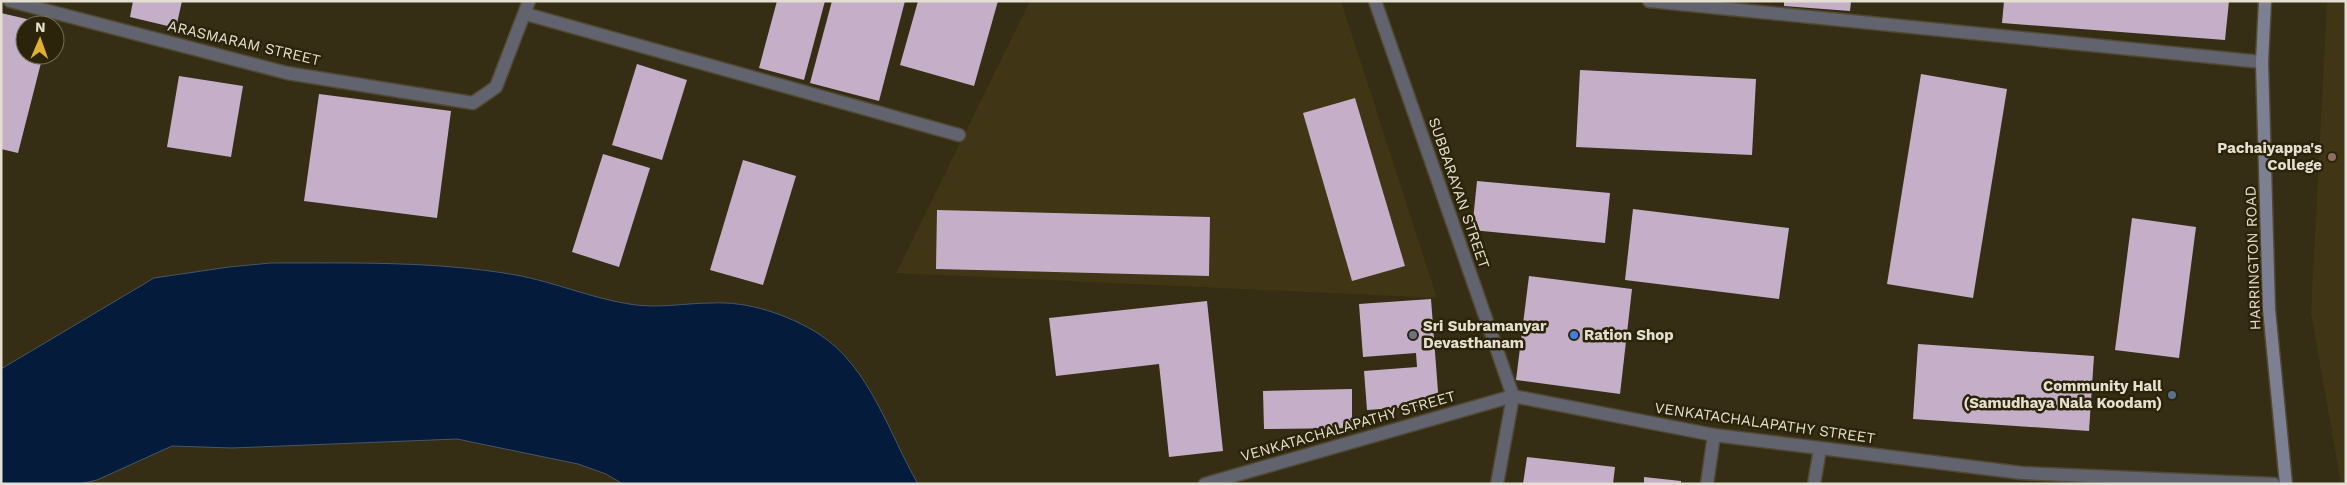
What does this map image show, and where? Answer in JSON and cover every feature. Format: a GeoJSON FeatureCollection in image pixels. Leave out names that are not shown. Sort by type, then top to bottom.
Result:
{"type":"FeatureCollection","features":[{"type":"Feature","properties":{"kind":"street","name":"ARASMARAM STREET"},"geometry":{"type":"LineString","coordinates":[[10,1],[287,73],[473,103],[496,87],[526,14]]}},
{"type":"Feature","properties":{"kind":"street"},"geometry":{"type":"LineString","coordinates":[[529,1],[526,14],[960,135]]}},
{"type":"Feature","properties":{"kind":"street","name":"SUBBARAYAN STREET"},"geometry":{"type":"LineString","coordinates":[[1374,1],[1513,396]]}},
{"type":"Feature","properties":{"kind":"street"},"geometry":{"type":"LineString","coordinates":[[1649,1],[2262,62]]}},
{"type":"Feature","properties":{"kind":"street","name":"HARRINGTON ROAD"},"geometry":{"type":"LineString","coordinates":[[2265,1],[2262,62],[2270,309],[2286,484]]}},
{"type":"Feature","properties":{"kind":"street"},"geometry":{"type":"LineString","coordinates":[[1498,484],[1513,396]]}},
{"type":"Feature","properties":{"kind":"street","name":"VENKATACHALAPATHY STREET"},"geometry":{"type":"LineString","coordinates":[[1205,484],[1513,396],[1714,435],[2022,478],[2274,484]]}},
{"type":"Feature","properties":{"kind":"street"},"geometry":{"type":"LineString","coordinates":[[1707,484],[1714,435]]}},
{"type":"Feature","properties":{"kind":"street"},"geometry":{"type":"LineString","coordinates":[[1814,484],[1820,449]]}},
{"type":"Feature","properties":{"kind":"shaded area"},"geometry":{"type":"Polygon","coordinates":[[[1030,1],[1341,1],[1437,298],[896,273],[1030,1]]]}},
{"type":"Feature","properties":{"kind":"shaded area","name":"Pachaiyappa's College"},"geometry":{"type":"Polygon","coordinates":[[[2327,1],[2346,1],[2346,484],[2341,484],[2311,313],[2327,1]]]}},
{"type":"Feature","properties":{"kind":"water"},"geometry":{"type":"Polygon","coordinates":[[[271,263],[425,265],[486,270],[530,278],[629,304],[661,306],[702,303],[740,304],[781,315],[819,334],[837,348],[852,364],[877,403],[918,484],[623,484],[606,474],[578,464],[457,439],[232,448],[172,446],[97,480],[80,484],[1,484],[1,369],[154,278],[271,263]]]}},
{"type":"Feature","properties":{"kind":"building"},"geometry":{"type":"Polygon","coordinates":[[[133,1],[182,1],[176,28],[130,17],[133,1]]]}},
{"type":"Feature","properties":{"kind":"building"},"geometry":{"type":"Polygon","coordinates":[[[777,1],[825,1],[804,80],[759,68],[777,1]]]}},
{"type":"Feature","properties":{"kind":"building"},"geometry":{"type":"Polygon","coordinates":[[[832,1],[905,1],[879,101],[810,83],[832,1]]]}},
{"type":"Feature","properties":{"kind":"building"},"geometry":{"type":"Polygon","coordinates":[[[918,1],[998,1],[974,86],[900,65],[918,1]]]}},
{"type":"Feature","properties":{"kind":"building"},"geometry":{"type":"Polygon","coordinates":[[[1784,1],[1851,1],[1850,11],[1784,6],[1784,1]]]}},
{"type":"Feature","properties":{"kind":"building"},"geometry":{"type":"Polygon","coordinates":[[[2004,1],[2229,1],[2225,40],[2002,23],[2004,1]]]}},
{"type":"Feature","properties":{"kind":"building"},"geometry":{"type":"Polygon","coordinates":[[[1,13],[15,16],[15,65],[40,65],[18,153],[1,149],[1,13]]]}},
{"type":"Feature","properties":{"kind":"building"},"geometry":{"type":"Polygon","coordinates":[[[637,64],[687,80],[662,160],[612,145],[637,64]]]}},
{"type":"Feature","properties":{"kind":"building"},"geometry":{"type":"Polygon","coordinates":[[[1580,70],[1756,79],[1752,155],[1576,147],[1580,70]]]}},
{"type":"Feature","properties":{"kind":"building"},"geometry":{"type":"Polygon","coordinates":[[[1921,74],[2007,89],[1973,298],[1887,284],[1921,74]]]}},
{"type":"Feature","properties":{"kind":"building"},"geometry":{"type":"Polygon","coordinates":[[[179,76],[243,86],[231,157],[167,147],[179,76]]]}},
{"type":"Feature","properties":{"kind":"building"},"geometry":{"type":"Polygon","coordinates":[[[319,94],[451,111],[437,218],[304,201],[319,94]]]}},
{"type":"Feature","properties":{"kind":"building"},"geometry":{"type":"Polygon","coordinates":[[[1355,98],[1405,266],[1352,281],[1303,113],[1355,98]]]}},
{"type":"Feature","properties":{"kind":"building"},"geometry":{"type":"Polygon","coordinates":[[[603,154],[650,168],[619,267],[572,252],[603,154]]]}},
{"type":"Feature","properties":{"kind":"building"},"geometry":{"type":"Polygon","coordinates":[[[743,160],[796,176],[763,285],[710,270],[743,160]]]}},
{"type":"Feature","properties":{"kind":"building"},"geometry":{"type":"Polygon","coordinates":[[[1477,181],[1610,193],[1605,243],[1472,230],[1477,181]]]}},
{"type":"Feature","properties":{"kind":"building"},"geometry":{"type":"Polygon","coordinates":[[[1633,209],[1789,228],[1779,299],[1625,280],[1633,209]]]}},
{"type":"Feature","properties":{"kind":"building"},"geometry":{"type":"Polygon","coordinates":[[[937,210],[1210,217],[1209,276],[936,269],[937,210]]]}},
{"type":"Feature","properties":{"kind":"building"},"geometry":{"type":"Polygon","coordinates":[[[2132,218],[2196,227],[2179,358],[2115,350],[2132,218]]]}},
{"type":"Feature","properties":{"kind":"building","name":"Ration Shop"},"geometry":{"type":"Polygon","coordinates":[[[1529,276],[1632,289],[1620,394],[1516,380],[1529,276]]]}},
{"type":"Feature","properties":{"kind":"building"},"geometry":{"type":"Polygon","coordinates":[[[1431,299],[1439,405],[1367,410],[1364,371],[1417,367],[1416,353],[1363,357],[1359,304],[1431,299]]]}},
{"type":"Feature","properties":{"kind":"building"},"geometry":{"type":"Polygon","coordinates":[[[1207,301],[1223,451],[1169,457],[1159,364],[1056,376],[1049,318],[1207,301]]]}},
{"type":"Feature","properties":{"kind":"building"},"geometry":{"type":"Polygon","coordinates":[[[1918,344],[2094,356],[2089,431],[1913,419],[1918,344]]]}},
{"type":"Feature","properties":{"kind":"building"},"geometry":{"type":"Polygon","coordinates":[[[1352,389],[1352,428],[1264,429],[1263,391],[1352,389]]]}},
{"type":"Feature","properties":{"kind":"building"},"geometry":{"type":"Polygon","coordinates":[[[1527,457],[1615,467],[1613,484],[1523,484],[1527,457]]]}},
{"type":"Feature","properties":{"kind":"building"},"geometry":{"type":"Polygon","coordinates":[[[1644,477],[1681,481],[1681,484],[1644,484],[1644,477]]]}},
{"type":"Feature","properties":{"kind":"place","name":"Pachaiyappa's College"},"geometry":{"type":"Point","coordinates":[2332,157]}},
{"type":"Feature","properties":{"kind":"place","name":"Sri Subramanyar Devasthanam"},"geometry":{"type":"Point","coordinates":[1413,335]}},
{"type":"Feature","properties":{"kind":"place","name":"Ration Shop"},"geometry":{"type":"Point","coordinates":[1574,335]}},
{"type":"Feature","properties":{"kind":"place","name":"Community Hall (Samudhaya Nala Koodam)"},"geometry":{"type":"Point","coordinates":[2172,395]}}]}
